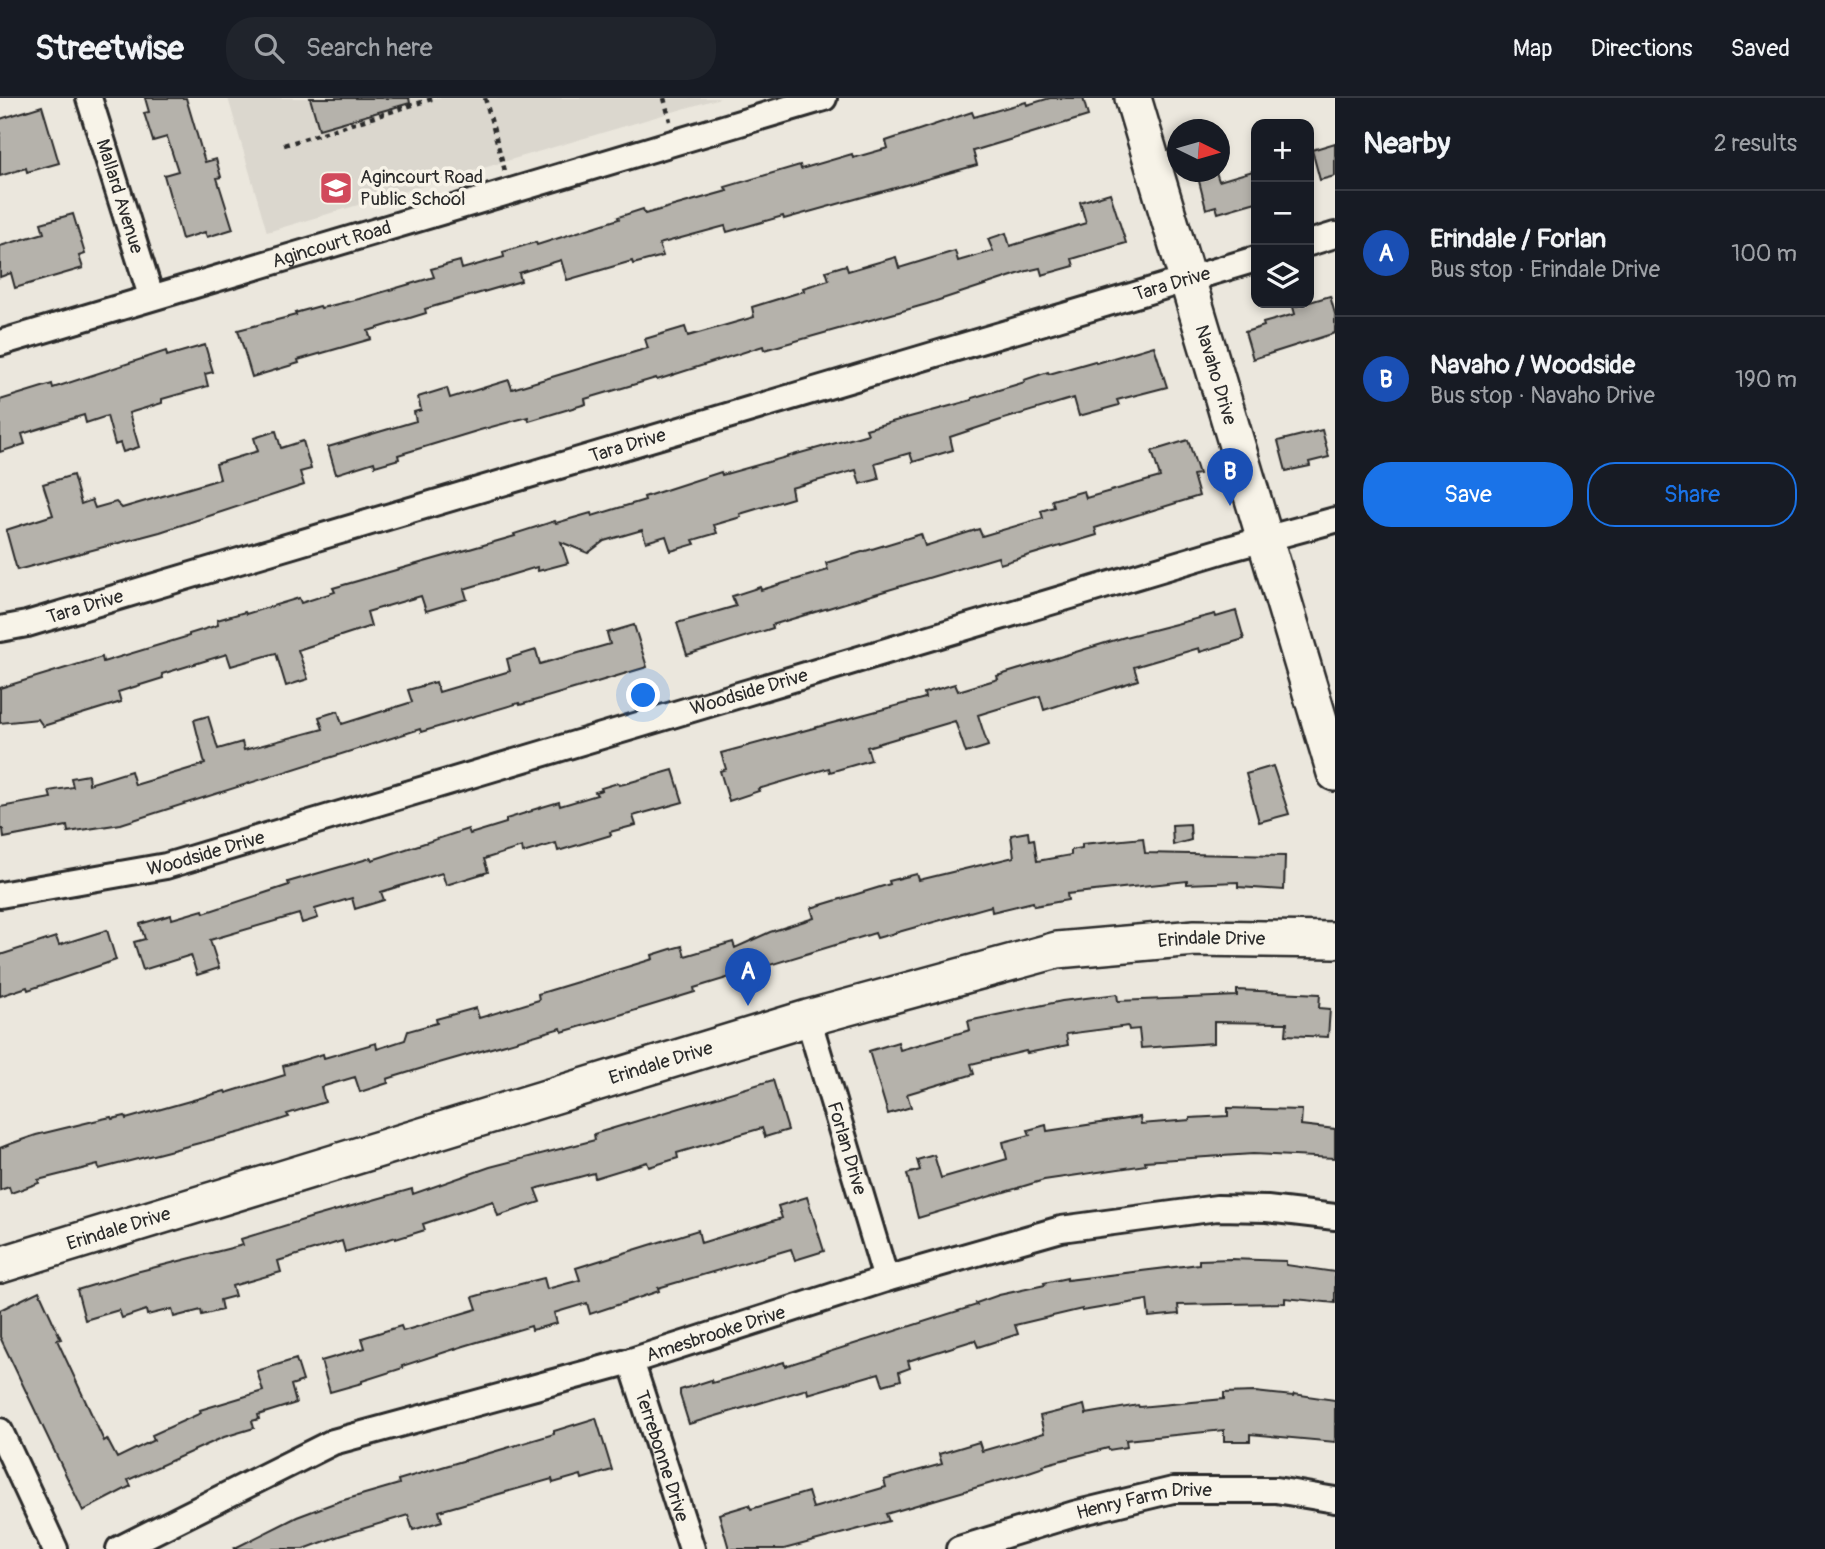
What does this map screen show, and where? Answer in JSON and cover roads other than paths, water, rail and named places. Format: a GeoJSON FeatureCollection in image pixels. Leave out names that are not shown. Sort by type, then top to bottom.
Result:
{"type":"FeatureCollection","features":[{"type":"Feature","properties":{"kind":"street","name":"Mallard Avenue"},"geometry":{"type":"LineString","coordinates":[[89,98],[151,296]]}},
{"type":"Feature","properties":{"kind":"street","name":"Agincourt Road"},"geometry":{"type":"LineString","coordinates":[[0,343],[824,98]]}},
{"type":"Feature","properties":{"kind":"street","name":"Navaho Drive"},"geometry":{"type":"LineString","coordinates":[[1133,98],[1335,773]]}},
{"type":"Feature","properties":{"kind":"street"},"geometry":{"type":"LineString","coordinates":[[1314,241],[1335,235]]}},
{"type":"Feature","properties":{"kind":"street","name":"Tara Drive"},"geometry":{"type":"LineString","coordinates":[[0,629],[40,621],[1251,260]]}},
{"type":"Feature","properties":{"kind":"street","name":"Woodside Drive"},"geometry":{"type":"LineString","coordinates":[[0,895],[166,866],[1265,538],[1335,520]]}},
{"type":"Feature","properties":{"kind":"street","name":"Erindale Drive"},"geometry":{"type":"LineString","coordinates":[[0,1265],[808,1018],[1058,950],[1195,938],[1335,940]]}},
{"type":"Feature","properties":{"kind":"street","name":"Forlan Drive"},"geometry":{"type":"LineString","coordinates":[[808,1018],[886,1279]]}},
{"type":"Feature","properties":{"kind":"street","name":"Amesbrooke Drive"},"geometry":{"type":"LineString","coordinates":[[119,1549],[333,1442],[631,1361],[886,1279],[1074,1227],[1217,1208],[1267,1209],[1335,1217]]}},
{"type":"Feature","properties":{"kind":"street","name":"Terrebonne Drive"},"geometry":{"type":"LineString","coordinates":[[631,1361],[692,1549]]}},
{"type":"Feature","properties":{"kind":"street"},"geometry":{"type":"LineString","coordinates":[[0,1431],[55,1549]]}},
{"type":"Feature","properties":{"kind":"street","name":"Henry Farm Drive"},"geometry":{"type":"LineString","coordinates":[[960,1549],[1074,1514],[1173,1490],[1276,1490],[1335,1500]]}},
{"type":"Feature","properties":{"kind":"place","name":"Agincourt Road Public School"},"geometry":{"type":"Point","coordinates":[336,188]}},
{"type":"Feature","properties":{"kind":"place","name":"Navaho / Woodside"},"geometry":{"type":"Point","coordinates":[1230,506]}},
{"type":"Feature","properties":{"kind":"place","name":"Erindale / Forlan"},"geometry":{"type":"Point","coordinates":[748,1006]}}]}
